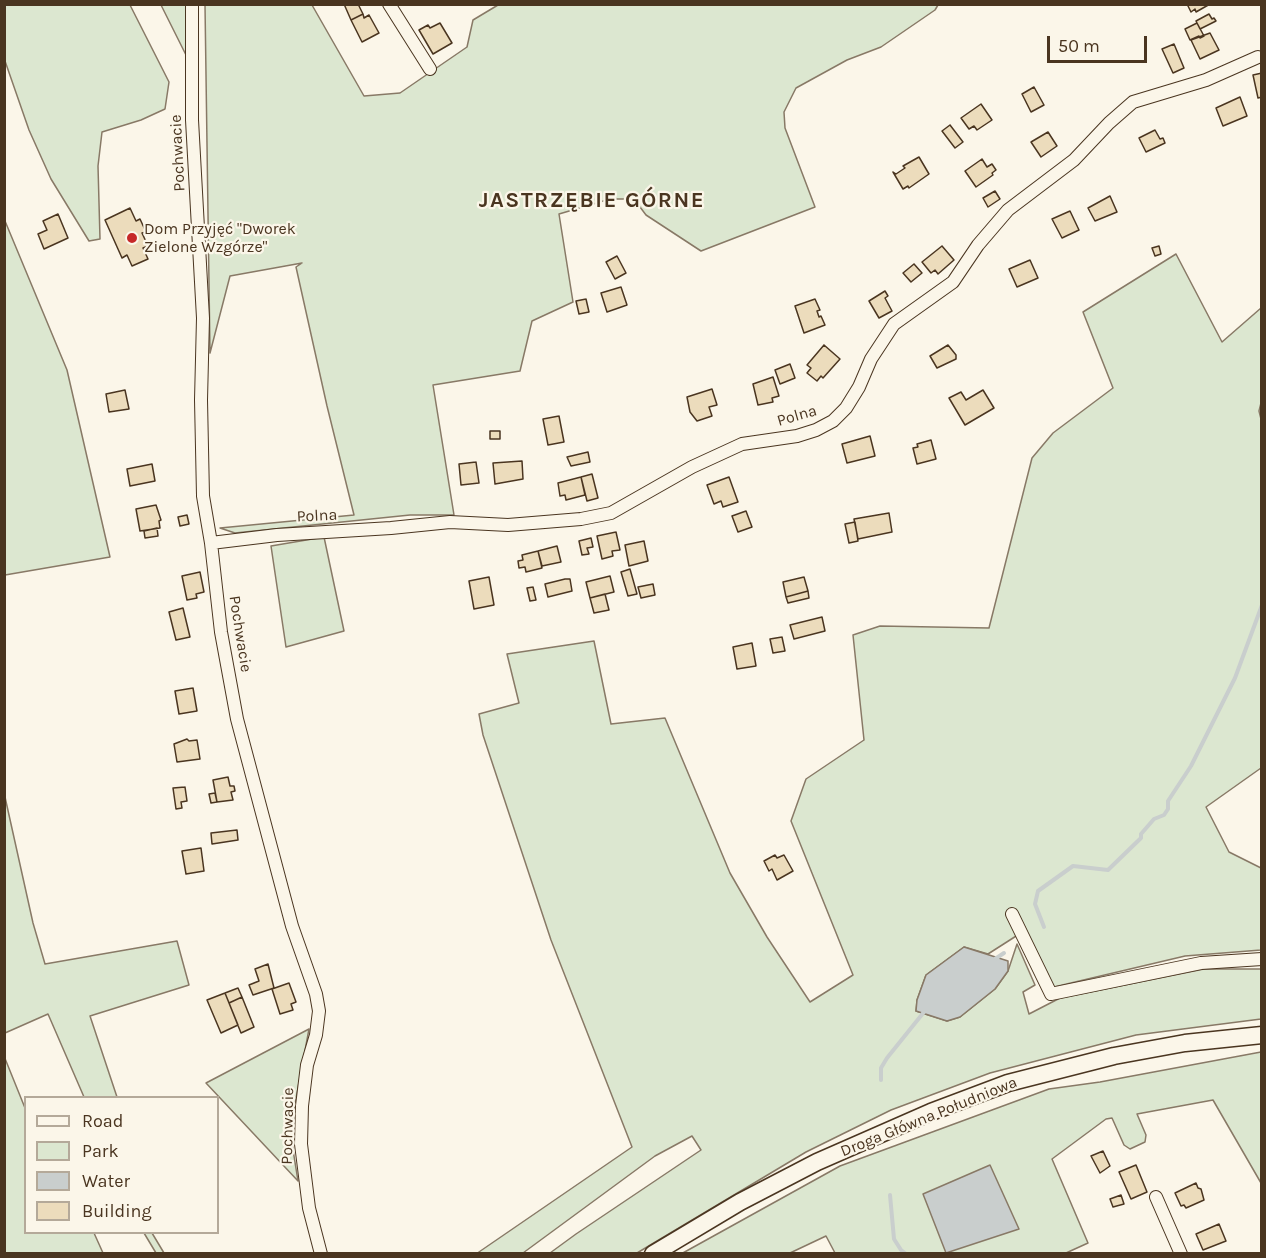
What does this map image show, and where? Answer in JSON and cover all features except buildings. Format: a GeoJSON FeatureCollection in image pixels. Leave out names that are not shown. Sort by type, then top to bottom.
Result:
{"type":"FeatureCollection","features":[{"type":"Feature","properties":{"kind":"main road","name":"Droga Główna Południowa"},"geometry":{"type":"LineString","coordinates":[[653,1254],[740,1202],[817,1162],[921,1116],[1008,1083],[1090,1061],[1158,1048],[1262,1035]]}},
{"type":"Feature","properties":{"kind":"street","name":"Pochwacie"},"geometry":{"type":"LineString","coordinates":[[192,4],[192,120],[204,318],[201,400],[203,496],[221,632],[237,719],[292,926],[316,994],[319,1011],[316,1035],[307,1065],[302,1106],[301,1144],[309,1208],[321,1254]]}},
{"type":"Feature","properties":{"kind":"street"},"geometry":{"type":"LineString","coordinates":[[389,4],[430,69]]}},
{"type":"Feature","properties":{"kind":"street","name":"Polna"},"geometry":{"type":"LineString","coordinates":[[211,543],[277,535],[450,522],[508,525],[581,519],[611,513],[692,467],[742,444],[797,436],[816,430],[833,422],[846,408],[859,387],[871,358],[894,324],[953,282],[978,245],[1008,210],[1074,160],[1109,123],[1134,102],[1206,80],[1258,57]]}},
{"type":"Feature","properties":{"kind":"street"},"geometry":{"type":"LineString","coordinates":[[1012,914],[1051,993],[1200,963],[1262,959]]}},
{"type":"Feature","properties":{"kind":"street"},"geometry":{"type":"LineString","coordinates":[[1156,1197],[1181,1254]]}},
{"type":"Feature","properties":{"kind":"green space"},"geometry":{"type":"Polygon","coordinates":[[[4,5],[130,5],[169,82],[165,109],[141,120],[102,132],[98,166],[100,239],[89,241],[51,179],[29,130],[5,61],[4,5]]]}},
{"type":"Feature","properties":{"kind":"green space"},"geometry":{"type":"Polygon","coordinates":[[[161,5],[186,5],[187,57],[161,5]]]}},
{"type":"Feature","properties":{"kind":"green space"},"geometry":{"type":"Polygon","coordinates":[[[205,5],[312,5],[364,96],[400,93],[467,47],[473,20],[498,5],[938,5],[935,10],[881,47],[847,60],[796,88],[784,112],[785,128],[815,207],[701,251],[646,215],[634,199],[610,199],[559,214],[573,302],[532,321],[520,371],[433,385],[454,515],[410,515],[235,533],[220,528],[354,515],[296,267],[302,263],[230,276],[210,353],[205,5]]]}},
{"type":"Feature","properties":{"kind":"green space"},"geometry":{"type":"Polygon","coordinates":[[[5,221],[67,370],[110,557],[5,575],[5,221]]]}},
{"type":"Feature","properties":{"kind":"green space"},"geometry":{"type":"Polygon","coordinates":[[[1176,254],[1222,342],[1261,308],[1262,399],[1259,411],[1262,423],[1261,768],[1206,807],[1229,852],[1261,868],[1261,950],[1185,956],[1054,987],[1024,931],[988,954],[964,947],[926,975],[917,1000],[916,1011],[947,1021],[960,1017],[995,989],[1008,971],[1017,944],[1035,985],[1023,992],[1029,1014],[1060,998],[1204,969],[1261,969],[1261,1019],[1136,1035],[990,1073],[891,1110],[806,1152],[637,1253],[550,1253],[701,1150],[692,1136],[655,1156],[523,1253],[476,1254],[632,1147],[551,940],[483,735],[479,714],[519,703],[507,654],[594,641],[611,724],[665,718],[730,873],[767,937],[810,1002],[853,975],[791,821],[806,779],[864,740],[853,635],[880,626],[989,628],[1032,458],[1053,433],[1113,388],[1083,312],[1176,254]]]}},
{"type":"Feature","properties":{"kind":"green space"},"geometry":{"type":"Polygon","coordinates":[[[324,537],[344,631],[286,647],[271,546],[324,537]]]}},
{"type":"Feature","properties":{"kind":"green space"},"geometry":{"type":"Polygon","coordinates":[[[5,797],[33,923],[45,964],[177,941],[189,985],[90,1016],[117,1096],[84,1096],[48,1014],[5,1033],[5,797]]]}},
{"type":"Feature","properties":{"kind":"green space"},"geometry":{"type":"Polygon","coordinates":[[[309,1029],[290,1131],[298,1181],[219,1096],[206,1083],[309,1029]]]}},
{"type":"Feature","properties":{"kind":"green space"},"geometry":{"type":"Polygon","coordinates":[[[1261,1052],[1261,1183],[1213,1100],[1137,1114],[1146,1135],[1145,1142],[1130,1149],[1124,1145],[1112,1118],[1106,1119],[1052,1159],[1088,1243],[1066,1253],[835,1253],[826,1236],[790,1253],[681,1254],[840,1166],[1049,1089],[1100,1082],[1261,1052]]]}},
{"type":"Feature","properties":{"kind":"green space"},"geometry":{"type":"Polygon","coordinates":[[[4,1056],[24,1106],[24,1234],[94,1234],[103,1253],[5,1253],[4,1056]]]}},
{"type":"Feature","properties":{"kind":"green space"},"geometry":{"type":"Polygon","coordinates":[[[145,1234],[153,1234],[164,1253],[156,1253],[145,1234]]]}},
{"type":"Feature","properties":{"kind":"water"},"geometry":{"type":"Polygon","coordinates":[[[964,947],[1008,961],[1008,971],[995,989],[960,1017],[947,1021],[916,1011],[917,1000],[926,975],[964,947]]]}},
{"type":"Feature","properties":{"kind":"water"},"geometry":{"type":"Polygon","coordinates":[[[990,1165],[1019,1229],[946,1253],[923,1194],[990,1165]]]}},
{"type":"Feature","properties":{"kind":"waterway"},"geometry":{"type":"LineString","coordinates":[[1044,927],[1035,904],[1038,891],[1073,866],[1108,870],[1141,838],[1141,834],[1154,819],[1164,815],[1168,809],[1168,801],[1191,766],[1235,678],[1262,605]]}},
{"type":"Feature","properties":{"kind":"waterway"},"geometry":{"type":"LineString","coordinates":[[995,959],[1004,953]]}},
{"type":"Feature","properties":{"kind":"waterway"},"geometry":{"type":"LineString","coordinates":[[881,1080],[881,1068],[887,1058],[924,1012]]}},
{"type":"Feature","properties":{"kind":"waterway"},"geometry":{"type":"LineString","coordinates":[[890,1195],[894,1239],[906,1254]]}},
{"type":"Feature","properties":{"kind":"place","name":"Dom Przyjęć \"Dworek Zielone Wzgórze\""},"geometry":{"type":"Point","coordinates":[132,238]}},
{"type":"Feature","properties":{"kind":"district","name":"JASTRZĘBIE GÓRNE"},"geometry":{"type":"Point","coordinates":[592,201]}}]}
